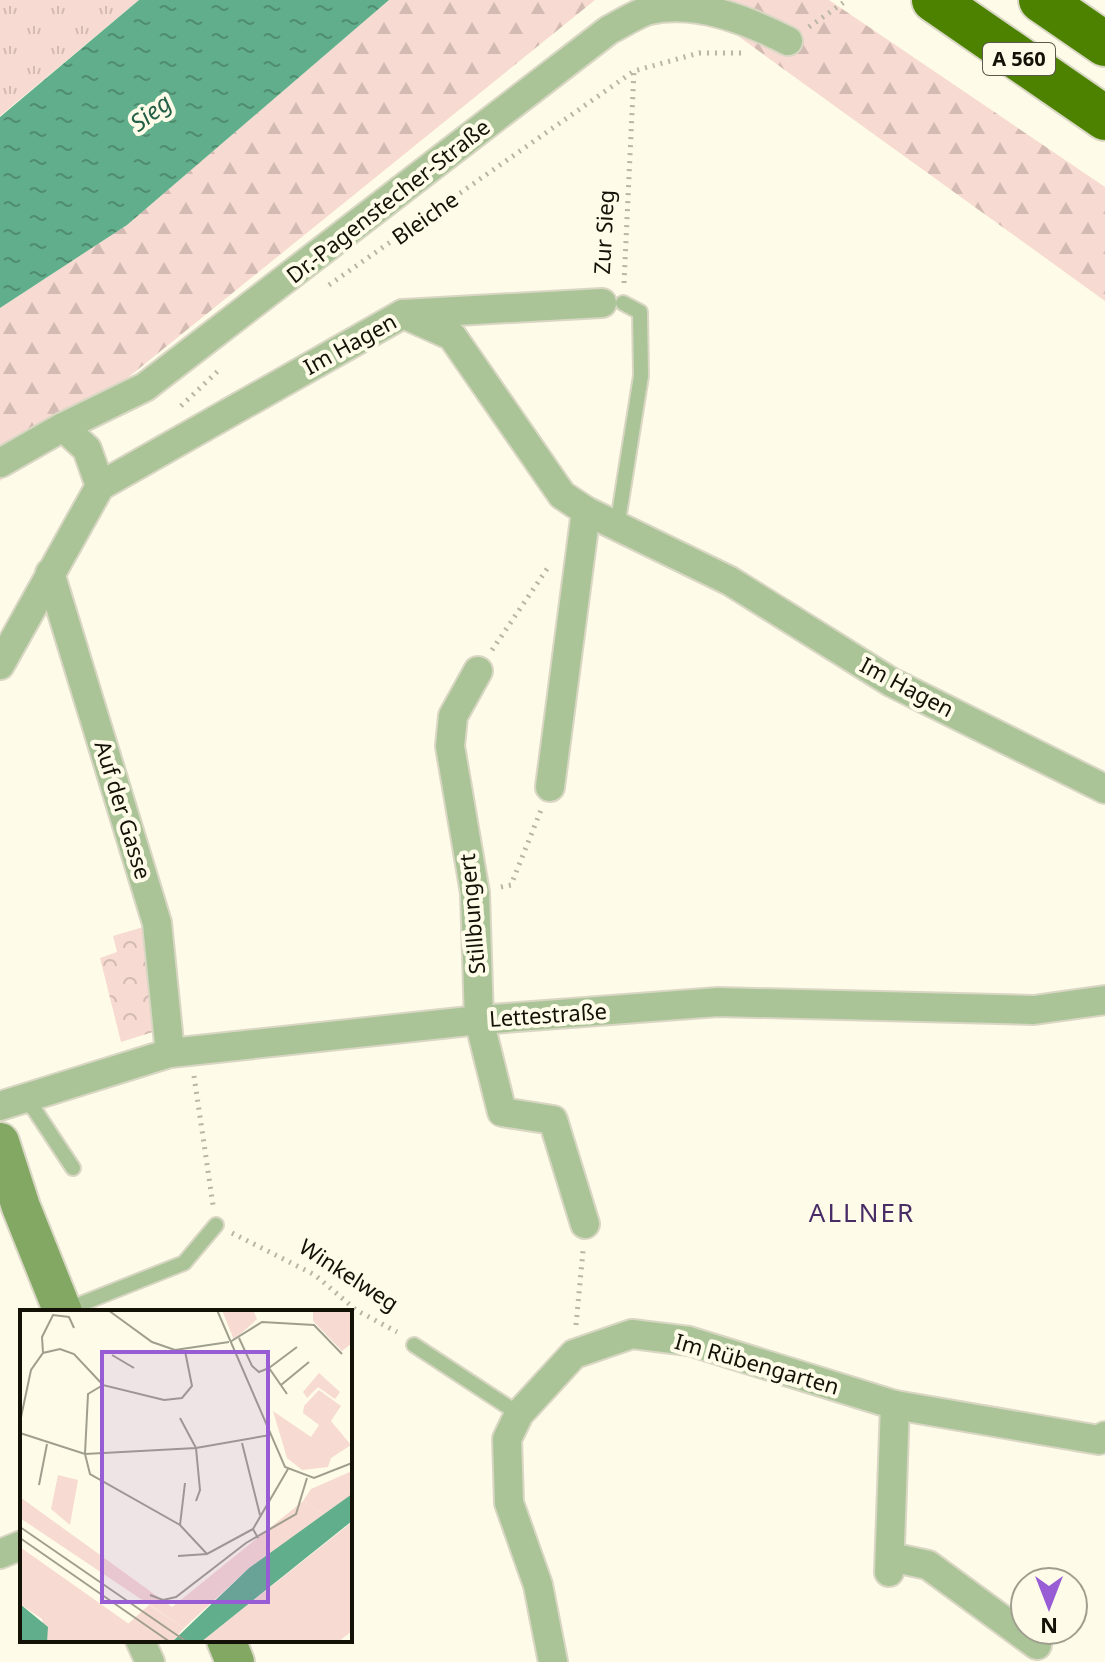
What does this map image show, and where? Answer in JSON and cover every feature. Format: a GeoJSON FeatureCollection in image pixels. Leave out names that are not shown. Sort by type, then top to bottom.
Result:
{"type":"FeatureCollection","features":[{"type":"Feature","properties":{"kind":"highway","name":"A 560"},"geometry":{"type":"LineString","coordinates":[[934,0],[1105,118]]}},
{"type":"Feature","properties":{"kind":"highway","name":"A 560"},"geometry":{"type":"LineString","coordinates":[[1041,0],[1105,44]]}},
{"type":"Feature","properties":{"kind":"main road"},"geometry":{"type":"LineString","coordinates":[[0,1142],[21,1207],[63,1310]]}},
{"type":"Feature","properties":{"kind":"main road"},"geometry":{"type":"LineString","coordinates":[[227,1642],[235,1662]]}},
{"type":"Feature","properties":{"kind":"street","name":"Dr.-Pagenstecher-Straße"},"geometry":{"type":"LineString","coordinates":[[0,463],[63,427],[145,387],[609,30],[649,10],[697,8],[741,17],[788,41]]}},
{"type":"Feature","properties":{"kind":"street"},"geometry":{"type":"LineString","coordinates":[[403,314],[612,303]]}},
{"type":"Feature","properties":{"kind":"street","name":"Im Hagen"},"geometry":{"type":"LineString","coordinates":[[100,486],[403,314],[452,336],[562,495],[617,527],[730,581],[891,682],[1105,789]]}},
{"type":"Feature","properties":{"kind":"street"},"geometry":{"type":"LineString","coordinates":[[0,665],[100,486],[87,449],[63,427]]}},
{"type":"Feature","properties":{"kind":"street"},"geometry":{"type":"LineString","coordinates":[[550,787],[586,511]]}},
{"type":"Feature","properties":{"kind":"street","name":"Auf der Gasse"},"geometry":{"type":"LineString","coordinates":[[50,573],[157,923],[180,1053]]}},
{"type":"Feature","properties":{"kind":"street","name":"Stillbungert"},"geometry":{"type":"LineString","coordinates":[[478,671],[453,716],[450,746],[475,893],[479,1020],[502,1112],[553,1120],[585,1224]]}},
{"type":"Feature","properties":{"kind":"street","name":"Lettestraße"},"geometry":{"type":"LineString","coordinates":[[11,1103],[180,1053],[479,1020],[718,1002],[1034,1010],[1105,1000]]}},
{"type":"Feature","properties":{"kind":"street","name":"Im Rübengarten"},"geometry":{"type":"LineString","coordinates":[[553,1662],[538,1585],[509,1503],[507,1439],[519,1414],[574,1354],[632,1334],[689,1341],[895,1405],[1103,1442]]}},
{"type":"Feature","properties":{"kind":"street"},"geometry":{"type":"LineString","coordinates":[[895,1405],[890,1566],[928,1565],[1009,1624]]}},
{"type":"Feature","properties":{"kind":"street"},"geometry":{"type":"LineString","coordinates":[[0,1554],[20,1546]]}},
{"type":"Feature","properties":{"kind":"street"},"geometry":{"type":"LineString","coordinates":[[141,1642],[150,1662]]}},
{"type":"Feature","properties":{"kind":"lane","name":"Zur Sieg"},"geometry":{"type":"LineString","coordinates":[[612,303],[640,312],[641,376],[617,527]]}},
{"type":"Feature","properties":{"kind":"lane"},"geometry":{"type":"LineString","coordinates":[[11,1103],[34,1109],[73,1168]]}},
{"type":"Feature","properties":{"kind":"lane"},"geometry":{"type":"LineString","coordinates":[[66,1310],[184,1263],[216,1225]]}},
{"type":"Feature","properties":{"kind":"lane"},"geometry":{"type":"LineString","coordinates":[[414,1345],[519,1414]]}},
{"type":"Feature","properties":{"kind":"path","name":"Bleiche"},"geometry":{"type":"LineString","coordinates":[[319,292],[634,71],[699,53],[743,54],[788,41],[847,0]]}},
{"type":"Feature","properties":{"kind":"path","name":"Zur Sieg"},"geometry":{"type":"LineString","coordinates":[[612,303],[634,71]]}},
{"type":"Feature","properties":{"kind":"path"},"geometry":{"type":"LineString","coordinates":[[169,415],[227,362]]}},
{"type":"Feature","properties":{"kind":"path"},"geometry":{"type":"LineString","coordinates":[[478,671],[553,560]]}},
{"type":"Feature","properties":{"kind":"path"},"geometry":{"type":"LineString","coordinates":[[475,893],[511,885],[550,787]]}},
{"type":"Feature","properties":{"kind":"path"},"geometry":{"type":"LineString","coordinates":[[180,1053],[216,1225]]}},
{"type":"Feature","properties":{"kind":"path"},"geometry":{"type":"LineString","coordinates":[[574,1354],[585,1224]]}},
{"type":"Feature","properties":{"kind":"path","name":"Winkelweg"},"geometry":{"type":"LineString","coordinates":[[216,1225],[315,1275],[356,1310],[384,1323],[414,1345]]}},
{"type":"Feature","properties":{"kind":"green space"},"geometry":{"type":"Polygon","coordinates":[[[0,0],[139,0],[0,116],[0,0]]]}},
{"type":"Feature","properties":{"kind":"green space"},"geometry":{"type":"Polygon","coordinates":[[[389,0],[595,0],[0,481],[0,308],[127,225],[389,0]]]}},
{"type":"Feature","properties":{"kind":"green space"},"geometry":{"type":"Polygon","coordinates":[[[688,0],[829,0],[1105,187],[1105,301],[688,0]]]}},
{"type":"Feature","properties":{"kind":"green space"},"geometry":{"type":"Polygon","coordinates":[[[150,925],[156,1031],[121,1042],[100,958],[117,952],[113,936],[150,925]]]}},
{"type":"Feature","properties":{"kind":"water","name":"Sieg"},"geometry":{"type":"Polygon","coordinates":[[[139,0],[389,0],[127,225],[0,308],[0,117],[139,0]]]}},
{"type":"Feature","properties":{"kind":"district","name":"ALLNER"},"geometry":{"type":"Point","coordinates":[862,1213]}}]}
